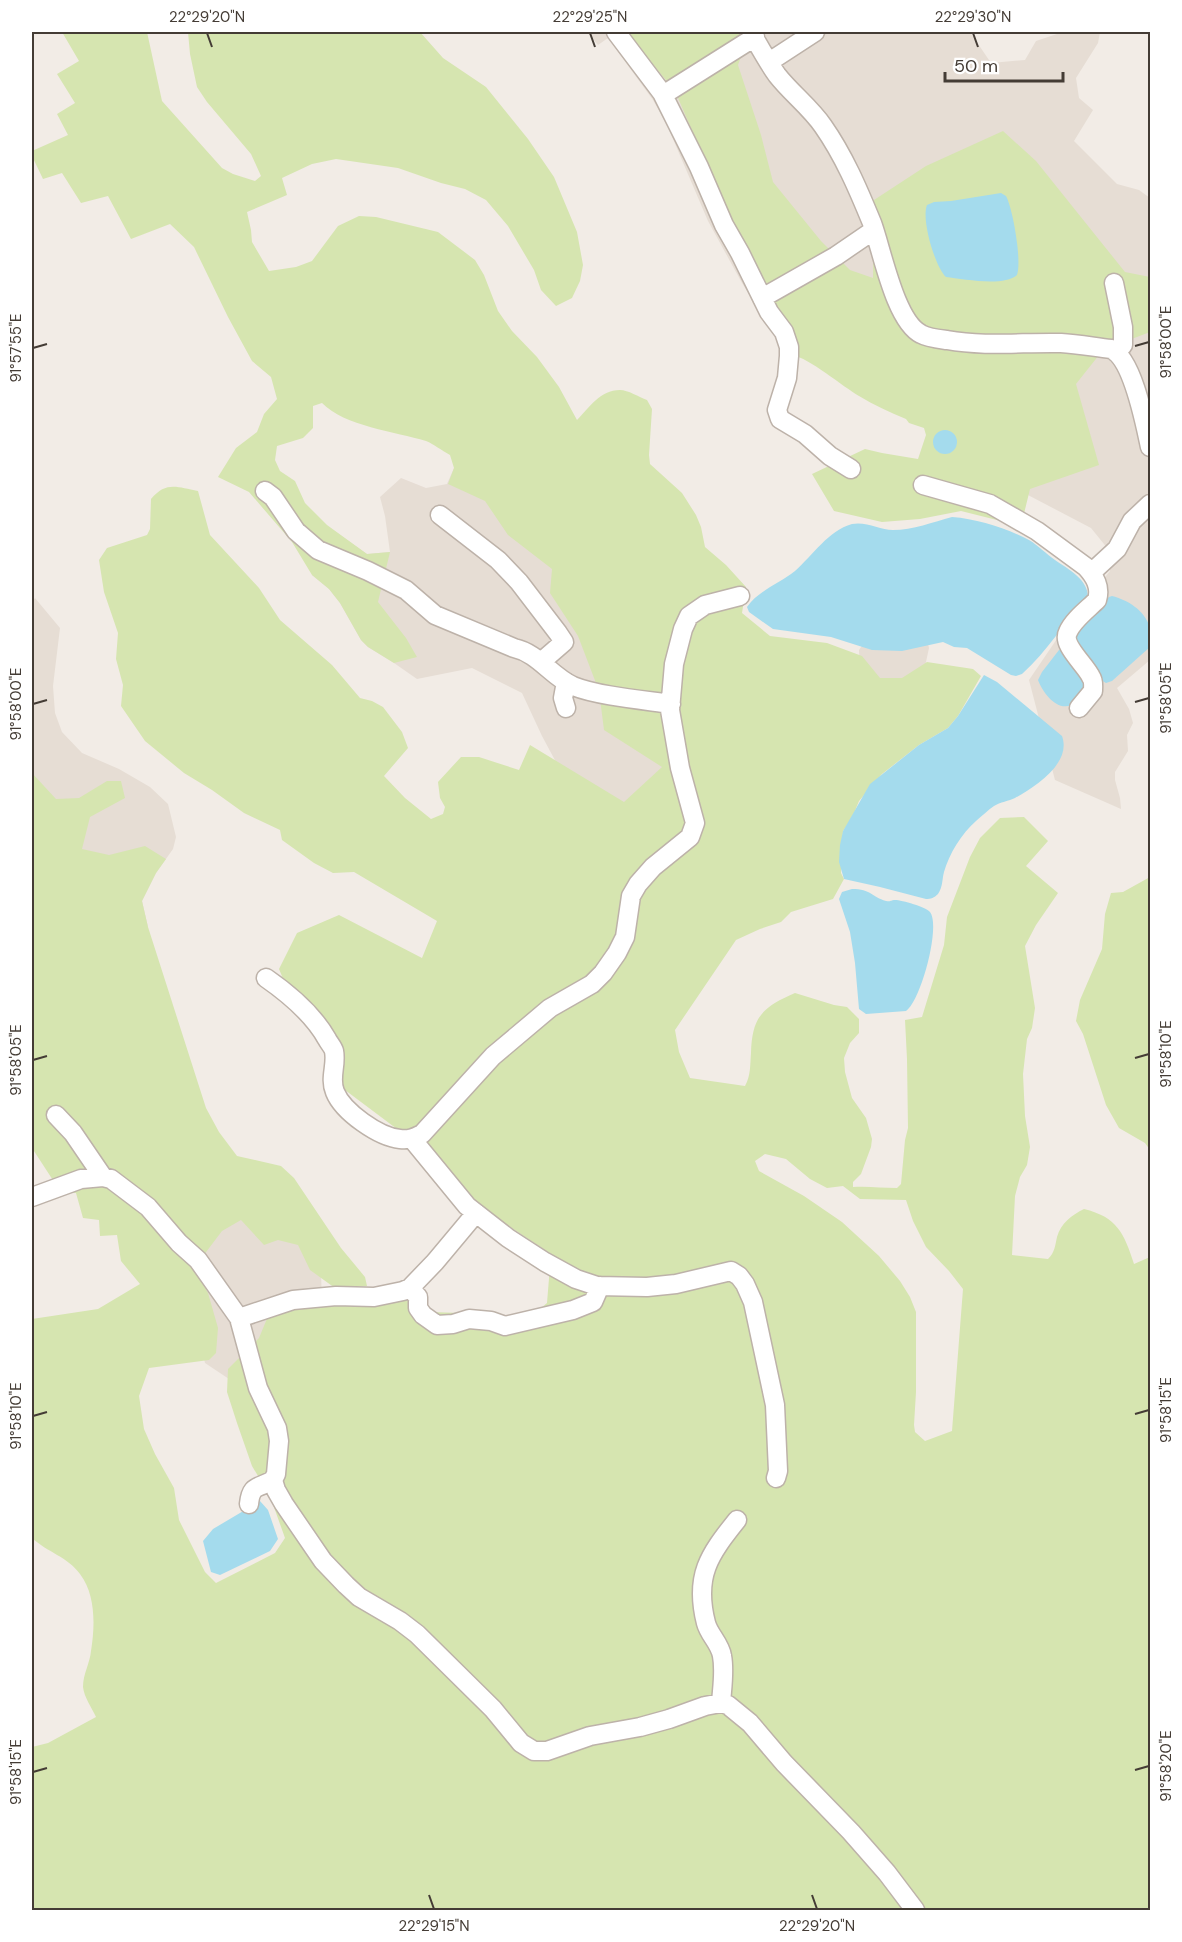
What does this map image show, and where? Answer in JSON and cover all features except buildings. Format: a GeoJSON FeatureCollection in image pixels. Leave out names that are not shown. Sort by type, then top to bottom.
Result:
{"type":"FeatureCollection","features":[{"type":"Feature","properties":{"kind":"street"},"geometry":{"type":"LineString","coordinates":[[616,32],[663,95],[699,167],[724,225],[769,312],[784,332],[789,347],[787,378],[777,415],[786,424],[805,434],[830,456],[851,469]]}},
{"type":"Feature","properties":{"kind":"street"},"geometry":{"type":"LineString","coordinates":[[768,62],[814,32]]}},
{"type":"Feature","properties":{"kind":"street"},"geometry":{"type":"LineString","coordinates":[[663,95],[753,34],[778,76],[822,124],[857,186],[874,230],[890,283],[905,318],[915,330],[921,334],[967,344],[1062,343],[1117,351],[1132,380],[1150,447]]}},
{"type":"Feature","properties":{"kind":"street"},"geometry":{"type":"LineString","coordinates":[[762,298],[836,256],[874,230]]}},
{"type":"Feature","properties":{"kind":"street"},"geometry":{"type":"LineString","coordinates":[[1114,283],[1123,327],[1123,345],[1117,351]]}},
{"type":"Feature","properties":{"kind":"street"},"geometry":{"type":"LineString","coordinates":[[923,484],[990,504],[1016,518],[1086,567],[1091,573],[1097,582],[1099,593],[1097,600],[1068,630],[1066,636],[1068,644],[1094,682],[1094,691],[1078,708]]}},
{"type":"Feature","properties":{"kind":"street"},"geometry":{"type":"LineString","coordinates":[[266,491],[273,496],[296,531],[318,550],[406,590],[435,615],[514,648],[525,650],[579,688],[671,704]]}},
{"type":"Feature","properties":{"kind":"street"},"geometry":{"type":"LineString","coordinates":[[1091,573],[1117,549],[1132,521],[1150,504]]}},
{"type":"Feature","properties":{"kind":"street"},"geometry":{"type":"LineString","coordinates":[[440,515],[498,560],[519,582],[558,633],[564,642],[541,662]]}},
{"type":"Feature","properties":{"kind":"street"},"geometry":{"type":"LineString","coordinates":[[266,978],[311,1016],[326,1036],[334,1051],[332,1081],[335,1094],[353,1115],[367,1125],[397,1139],[412,1139],[422,1134],[486,1064],[531,1023],[550,1008],[592,984],[603,973],[617,953],[625,936],[631,896],[638,884],[652,867],[690,837],[695,823],[673,735],[671,704],[674,664],[683,628],[689,616],[705,605],[740,596]]}},
{"type":"Feature","properties":{"kind":"street"},"geometry":{"type":"LineString","coordinates":[[566,681],[563,698],[566,708]]}},
{"type":"Feature","properties":{"kind":"street"},"geometry":{"type":"LineString","coordinates":[[56,1115],[73,1134],[103,1177]]}},
{"type":"Feature","properties":{"kind":"street"},"geometry":{"type":"LineString","coordinates":[[412,1139],[476,1213],[495,1229],[545,1262],[576,1279],[600,1286],[647,1287],[731,1271],[739,1276],[753,1302],[775,1405],[778,1471],[776,1478]]}},
{"type":"Feature","properties":{"kind":"street"},"geometry":{"type":"LineString","coordinates":[[32,1197],[81,1179],[103,1177],[111,1179],[148,1207],[179,1243],[198,1260],[239,1318],[258,1388],[277,1428],[279,1441],[276,1474],[273,1480],[254,1487],[249,1504]]}},
{"type":"Feature","properties":{"kind":"street"},"geometry":{"type":"LineString","coordinates":[[239,1318],[293,1300],[336,1296],[374,1297],[392,1295],[410,1288],[476,1213]]}},
{"type":"Feature","properties":{"kind":"street"},"geometry":{"type":"LineString","coordinates":[[410,1288],[418,1297],[418,1308],[423,1315],[437,1324],[453,1324],[470,1319],[491,1321],[505,1326],[573,1310],[593,1302],[600,1286]]}},
{"type":"Feature","properties":{"kind":"street"},"geometry":{"type":"LineString","coordinates":[[273,1480],[284,1504],[323,1561],[335,1574],[359,1598],[400,1621],[417,1634],[493,1709],[520,1743],[528,1749],[547,1751],[590,1736],[640,1727],[721,1703],[737,1711],[770,1745],[784,1763],[880,1865],[915,1911]]}},
{"type":"Feature","properties":{"kind":"street"},"geometry":{"type":"LineString","coordinates":[[721,1703],[723,1659],[721,1648],[706,1625],[702,1584],[712,1552],[737,1520]]}},
{"type":"Feature","properties":{"kind":"shaded area"},"geometry":{"type":"Polygon","coordinates":[[[587,32],[970,32],[991,63],[1025,60],[1036,41],[1063,32],[1100,32],[1098,43],[1076,78],[1079,98],[1093,110],[1074,141],[1117,184],[1139,190],[1150,198],[1150,660],[1117,688],[1129,709],[1133,723],[1127,735],[1128,751],[1115,772],[1121,809],[1055,780],[1029,680],[1065,627],[1110,571],[1108,549],[1091,528],[1005,483],[968,389],[778,341],[742,283],[708,221],[667,125],[653,100],[608,38],[598,45],[587,32]]]}},
{"type":"Feature","properties":{"kind":"shaded area"},"geometry":{"type":"Polygon","coordinates":[[[454,468],[499,474],[689,774],[630,840],[579,805],[522,693],[472,668],[417,679],[368,647],[361,640],[340,603],[329,589],[312,575],[333,530],[367,554],[390,552],[380,497],[401,478],[426,488],[447,484],[454,468]]]}},
{"type":"Feature","properties":{"kind":"shaded area"},"geometry":{"type":"Polygon","coordinates":[[[35,598],[60,628],[53,686],[55,713],[62,732],[82,753],[119,769],[150,787],[168,804],[176,837],[173,849],[156,873],[142,901],[148,927],[32,1051],[32,603],[35,598]]]}},
{"type":"Feature","properties":{"kind":"shaded area"},"geometry":{"type":"Polygon","coordinates":[[[925,632],[929,648],[918,699],[861,699],[859,650],[868,637],[925,632]]]}},
{"type":"Feature","properties":{"kind":"shaded area"},"geometry":{"type":"Polygon","coordinates":[[[230,1198],[291,1234],[321,1268],[322,1311],[232,1381],[205,1363],[192,1309],[198,1234],[230,1198]]]}},
{"type":"Feature","properties":{"kind":"green space"},"geometry":{"type":"Polygon","coordinates":[[[62,32],[147,32],[162,101],[222,168],[255,181],[261,176],[251,154],[197,87],[188,32],[420,32],[443,58],[486,87],[528,139],[554,177],[577,232],[583,265],[580,281],[572,298],[556,306],[541,290],[534,270],[508,226],[486,200],[465,189],[398,168],[336,159],[312,164],[282,178],[287,195],[247,212],[252,242],[269,271],[296,267],[312,261],[338,226],[359,216],[376,217],[438,232],[475,260],[484,275],[498,311],[559,387],[577,420],[596,400],[613,391],[626,391],[647,400],[652,409],[650,464],[682,493],[696,515],[705,547],[746,587],[742,613],[770,636],[827,643],[862,656],[880,678],[902,678],[927,662],[973,669],[981,676],[958,716],[948,728],[919,745],[882,774],[859,801],[852,818],[843,831],[841,873],[844,879],[833,899],[791,912],[781,922],[736,940],[675,1030],[679,1052],[690,1078],[745,1086],[749,1074],[754,1030],[761,1014],[767,1008],[795,993],[847,1007],[859,1019],[859,1033],[850,1043],[844,1058],[845,1072],[852,1098],[866,1118],[872,1139],[861,1174],[853,1182],[853,1187],[897,1188],[901,1184],[908,1128],[905,1020],[922,1017],[944,945],[947,917],[970,857],[980,838],[1000,818],[1024,817],[1048,841],[1026,866],[1058,893],[1025,946],[1035,1008],[1032,1028],[1027,1039],[1023,1074],[1025,1116],[1030,1147],[1027,1165],[1020,1177],[1015,1196],[1012,1255],[1048,1259],[1061,1228],[1071,1217],[1084,1209],[1104,1217],[1118,1228],[1127,1243],[1134,1264],[1150,1257],[1150,1910],[32,1910],[32,1747],[48,1743],[96,1717],[86,1699],[83,1687],[93,1631],[92,1601],[89,1591],[75,1568],[32,1538],[32,1319],[98,1309],[140,1284],[121,1261],[117,1235],[100,1236],[99,1220],[83,1218],[76,1193],[60,1191],[32,1148],[32,773],[56,799],[79,798],[107,781],[121,781],[125,798],[90,817],[82,849],[109,855],[145,846],[166,859],[142,901],[148,927],[206,1108],[219,1132],[237,1156],[281,1166],[294,1178],[341,1248],[365,1277],[367,1286],[335,1288],[310,1270],[298,1245],[278,1240],[264,1245],[241,1220],[222,1231],[194,1268],[208,1293],[218,1328],[216,1353],[209,1360],[149,1368],[139,1396],[144,1429],[174,1488],[179,1520],[205,1572],[216,1583],[275,1553],[285,1538],[270,1496],[252,1466],[227,1392],[228,1369],[259,1338],[271,1309],[410,1296],[431,1312],[489,1314],[523,1323],[547,1303],[551,1254],[483,1209],[421,1147],[345,1090],[321,1043],[294,1005],[279,969],[297,933],[339,915],[422,958],[437,921],[354,872],[333,873],[314,863],[282,840],[280,830],[244,813],[184,773],[145,741],[121,706],[123,685],[116,659],[118,633],[104,592],[99,560],[107,548],[147,535],[150,529],[151,499],[156,493],[172,487],[198,491],[210,535],[259,588],[280,620],[332,665],[360,698],[383,707],[402,732],[408,748],[384,776],[405,798],[431,819],[443,814],[445,807],[440,798],[438,782],[461,757],[479,757],[519,770],[530,745],[624,802],[662,767],[604,730],[599,691],[578,636],[550,593],[552,569],[508,535],[485,501],[448,484],[454,468],[450,455],[426,441],[357,423],[332,411],[322,403],[313,406],[313,428],[303,438],[277,446],[275,460],[280,471],[295,481],[305,503],[327,525],[367,554],[390,552],[378,602],[406,638],[417,657],[394,663],[361,640],[340,603],[329,589],[312,575],[292,542],[249,492],[218,477],[236,448],[257,432],[264,414],[277,399],[271,377],[252,361],[194,247],[170,224],[131,239],[108,196],[81,203],[62,173],[43,179],[32,156],[32,151],[68,135],[57,114],[75,103],[57,74],[79,61],[62,32]],[[765,1154],[755,1161],[759,1171],[804,1196],[842,1222],[879,1256],[910,1297],[916,1312],[915,1432],[925,1441],[952,1431],[963,1289],[926,1247],[906,1200],[860,1199],[843,1186],[827,1188],[810,1179],[786,1159],[765,1154]]]}},
{"type":"Feature","properties":{"kind":"green space"},"geometry":{"type":"Polygon","coordinates":[[[626,32],[750,32],[738,65],[761,135],[773,182],[821,241],[850,270],[873,278],[874,200],[926,166],[1003,131],[1036,161],[1125,272],[1150,277],[1150,332],[1103,350],[1076,384],[1099,465],[1030,489],[1021,526],[961,511],[920,519],[882,522],[834,511],[812,474],[865,449],[918,459],[926,435],[924,428],[909,423],[906,419],[865,399],[800,357],[794,356],[743,249],[675,91],[626,32]]]}},
{"type":"Feature","properties":{"kind":"green space"},"geometry":{"type":"Polygon","coordinates":[[[1150,877],[1150,1150],[1145,1143],[1119,1128],[1106,1105],[1083,1034],[1076,1021],[1080,1000],[1102,949],[1105,914],[1111,893],[1123,892],[1150,877]]]}},
{"type":"Feature","properties":{"kind":"water"},"geometry":{"type":"Polygon","coordinates":[[[1001,193],[1006,196],[1014,223],[1018,247],[1017,275],[1003,281],[946,277],[938,264],[927,231],[927,205],[934,202],[1001,193]]]}},
{"type":"Feature","properties":{"kind":"water"},"geometry":{"type":"Polygon","coordinates":[[[945,430],[954,433],[957,442],[954,451],[945,454],[936,451],[933,442],[936,433],[945,430]]]}},
{"type":"Feature","properties":{"kind":"water"},"geometry":{"type":"Polygon","coordinates":[[[952,517],[992,525],[1029,540],[1076,575],[1085,585],[1088,597],[1040,656],[1022,674],[1011,675],[967,648],[954,647],[943,642],[902,651],[872,650],[831,637],[773,629],[749,612],[747,607],[757,596],[795,571],[828,538],[843,527],[857,523],[888,530],[900,530],[952,517]]]}},
{"type":"Feature","properties":{"kind":"water"},"geometry":{"type":"Polygon","coordinates":[[[1112,596],[1124,600],[1140,611],[1150,627],[1151,637],[1150,647],[1112,681],[1106,683],[1101,680],[1074,642],[1075,632],[1112,596]]]}},
{"type":"Feature","properties":{"kind":"water"},"geometry":{"type":"Polygon","coordinates":[[[1059,650],[1063,650],[1088,683],[1078,700],[1072,705],[1060,705],[1054,702],[1038,680],[1059,650]]]}},
{"type":"Feature","properties":{"kind":"water"},"geometry":{"type":"Polygon","coordinates":[[[984,675],[997,682],[1062,736],[1064,746],[1057,765],[1041,781],[1015,798],[994,806],[971,826],[953,851],[946,865],[941,889],[934,897],[926,899],[844,879],[839,862],[843,831],[870,784],[919,745],[948,728],[984,675]]]}},
{"type":"Feature","properties":{"kind":"water"},"geometry":{"type":"Polygon","coordinates":[[[852,889],[867,892],[886,901],[908,902],[930,912],[933,932],[928,963],[918,993],[906,1011],[866,1014],[859,1009],[850,932],[839,899],[842,892],[852,889]]]}},
{"type":"Feature","properties":{"kind":"water"},"geometry":{"type":"Polygon","coordinates":[[[260,1501],[268,1510],[278,1539],[270,1551],[220,1575],[211,1572],[203,1541],[213,1529],[260,1501]]]}}]}
